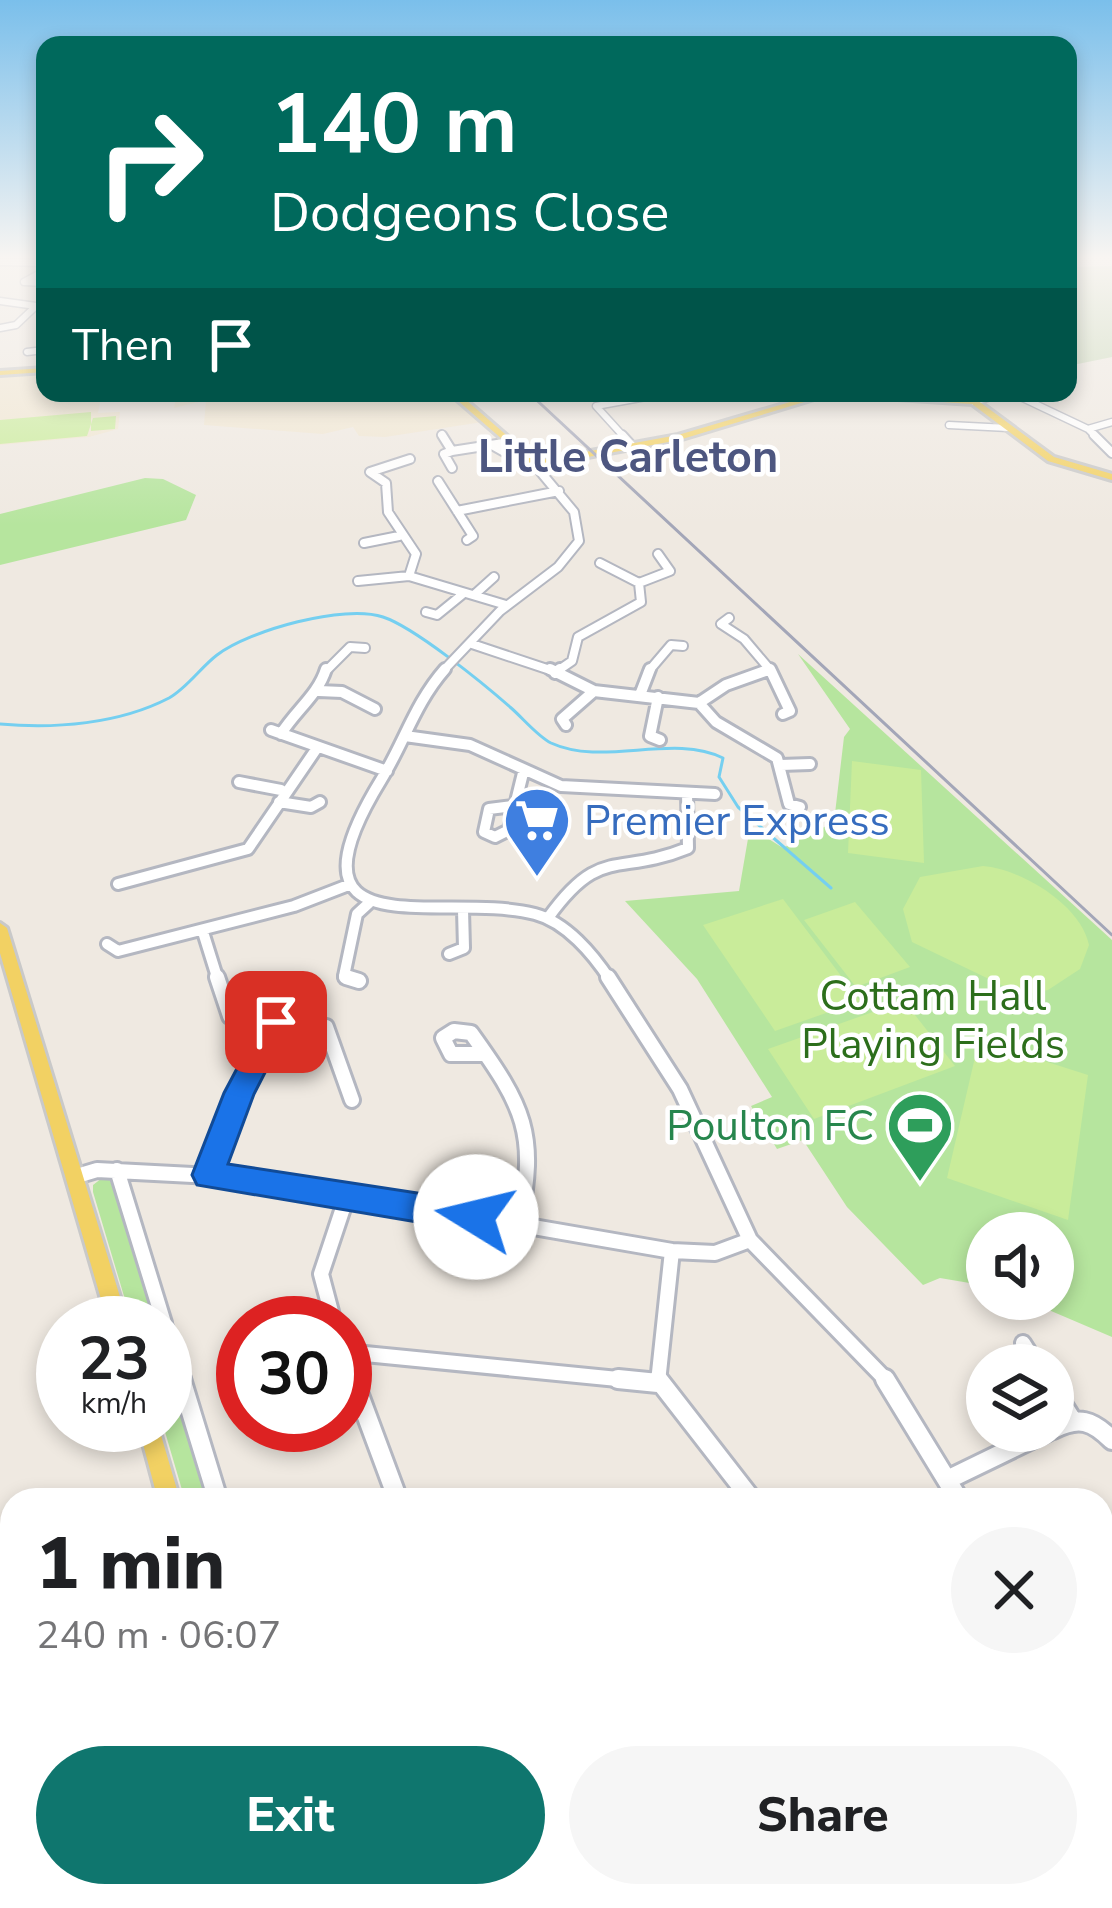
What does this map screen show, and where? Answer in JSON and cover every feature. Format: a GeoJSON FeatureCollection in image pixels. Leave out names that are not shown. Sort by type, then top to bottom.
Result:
{"type":"FeatureCollection","features":[{"type":"Feature","properties":{"kind":"main road"},"geometry":{"type":"LineString","coordinates":[[0,373],[36,371]]}},
{"type":"Feature","properties":{"kind":"main road"},"geometry":{"type":"LineString","coordinates":[[463,402],[534,464],[679,437],[788,402]]}},
{"type":"Feature","properties":{"kind":"main road"},"geometry":{"type":"LineString","coordinates":[[974,402],[1051,459],[1112,478]]}},
{"type":"Feature","properties":{"kind":"main road"},"geometry":{"type":"LineString","coordinates":[[0,928],[110,1296]]}},
{"type":"Feature","properties":{"kind":"main road"},"geometry":{"type":"LineString","coordinates":[[156,1452],[166,1488]]}},
{"type":"Feature","properties":{"kind":"street"},"geometry":{"type":"LineString","coordinates":[[27,352],[36,351]]}},
{"type":"Feature","properties":{"kind":"street"},"geometry":{"type":"LineString","coordinates":[[618,402],[596,406],[632,446]]}},
{"type":"Feature","properties":{"kind":"street"},"geometry":{"type":"LineString","coordinates":[[1028,402],[1088,429],[1112,453]]}},
{"type":"Feature","properties":{"kind":"street"},"geometry":{"type":"LineString","coordinates":[[1088,429],[1112,422]]}},
{"type":"Feature","properties":{"kind":"street"},"geometry":{"type":"LineString","coordinates":[[950,424],[1009,428]]}},
{"type":"Feature","properties":{"kind":"street"},"geometry":{"type":"LineString","coordinates":[[442,435],[452,451]]}},
{"type":"Feature","properties":{"kind":"street"},"geometry":{"type":"LineString","coordinates":[[452,468],[444,454],[510,442]]}},
{"type":"Feature","properties":{"kind":"street"},"geometry":{"type":"LineString","coordinates":[[491,445],[517,459]]}},
{"type":"Feature","properties":{"kind":"street"},"geometry":{"type":"LineString","coordinates":[[403,457],[366,470],[386,483],[383,495],[399,536],[416,554],[409,576]]}},
{"type":"Feature","properties":{"kind":"street"},"geometry":{"type":"LineString","coordinates":[[534,464],[574,512],[579,541],[571,555],[506,604],[420,697],[387,771],[350,833],[346,862],[351,884],[369,903],[548,918],[600,964],[680,1089],[750,1240],[890,1385],[952,1488]]}},
{"type":"Feature","properties":{"kind":"street"},"geometry":{"type":"LineString","coordinates":[[454,484],[440,483],[474,538]]}},
{"type":"Feature","properties":{"kind":"street"},"geometry":{"type":"LineString","coordinates":[[458,511],[559,491]]}},
{"type":"Feature","properties":{"kind":"street"},"geometry":{"type":"LineString","coordinates":[[364,543],[399,536]]}},
{"type":"Feature","properties":{"kind":"street"},"geometry":{"type":"LineString","coordinates":[[639,583],[670,571],[658,554]]}},
{"type":"Feature","properties":{"kind":"street"},"geometry":{"type":"LineString","coordinates":[[555,673],[575,656],[578,637],[627,604],[645,604],[639,583],[609,563]]}},
{"type":"Feature","properties":{"kind":"street"},"geometry":{"type":"LineString","coordinates":[[370,592],[363,580],[409,576],[506,604]]}},
{"type":"Feature","properties":{"kind":"street"},"geometry":{"type":"LineString","coordinates":[[435,615],[494,577]]}},
{"type":"Feature","properties":{"kind":"street"},"geometry":{"type":"LineString","coordinates":[[720,624],[743,637],[792,712]]}},
{"type":"Feature","properties":{"kind":"street"},"geometry":{"type":"LineString","coordinates":[[472,644],[594,691],[699,703],[716,722],[782,765],[810,764]]}},
{"type":"Feature","properties":{"kind":"street"},"geometry":{"type":"LineString","coordinates":[[640,695],[641,680],[674,644]]}},
{"type":"Feature","properties":{"kind":"street"},"geometry":{"type":"LineString","coordinates":[[319,691],[322,674],[349,645],[364,648]]}},
{"type":"Feature","properties":{"kind":"street"},"geometry":{"type":"LineString","coordinates":[[699,703],[726,685],[768,670]]}},
{"type":"Feature","properties":{"kind":"street"},"geometry":{"type":"LineString","coordinates":[[374,703],[319,691],[299,704],[276,732],[387,771]]}},
{"type":"Feature","properties":{"kind":"street"},"geometry":{"type":"LineString","coordinates":[[561,720],[594,691]]}},
{"type":"Feature","properties":{"kind":"street"},"geometry":{"type":"LineString","coordinates":[[649,738],[658,697]]}},
{"type":"Feature","properties":{"kind":"street"},"geometry":{"type":"LineString","coordinates":[[405,736],[478,747],[523,773],[560,786],[715,794]]}},
{"type":"Feature","properties":{"kind":"street"},"geometry":{"type":"LineString","coordinates":[[248,848],[317,748]]}},
{"type":"Feature","properties":{"kind":"street"},"geometry":{"type":"LineString","coordinates":[[782,765],[789,805]]}},
{"type":"Feature","properties":{"kind":"street"},"geometry":{"type":"LineString","coordinates":[[513,806],[523,773]]}},
{"type":"Feature","properties":{"kind":"street"},"geometry":{"type":"LineString","coordinates":[[242,788],[315,808]]}},
{"type":"Feature","properties":{"kind":"street"},"geometry":{"type":"LineString","coordinates":[[548,918],[578,873],[592,865],[688,848],[688,793]]}},
{"type":"Feature","properties":{"kind":"street"},"geometry":{"type":"LineString","coordinates":[[118,884],[248,848],[263,853]]}},
{"type":"Feature","properties":{"kind":"street"},"geometry":{"type":"LineString","coordinates":[[115,952],[203,932],[351,884]]}},
{"type":"Feature","properties":{"kind":"street"},"geometry":{"type":"LineString","coordinates":[[359,981],[344,976],[357,914],[369,903]]}},
{"type":"Feature","properties":{"kind":"street"},"geometry":{"type":"LineString","coordinates":[[448,954],[464,949],[463,910]]}},
{"type":"Feature","properties":{"kind":"street"},"geometry":{"type":"LineString","coordinates":[[203,932],[230,1016],[326,1027],[352,1100]]}},
{"type":"Feature","properties":{"kind":"street"},"geometry":{"type":"LineString","coordinates":[[208,1175],[239,1093],[276,1022]]}},
{"type":"Feature","properties":{"kind":"street"},"geometry":{"type":"LineString","coordinates":[[483,1054],[531,1128],[534,1147],[519,1224]]}},
{"type":"Feature","properties":{"kind":"street"},"geometry":{"type":"LineString","coordinates":[[77,1176],[118,1170],[208,1175],[672,1251],[715,1253],[750,1240]]}},
{"type":"Feature","properties":{"kind":"street"},"geometry":{"type":"LineString","coordinates":[[118,1170],[155,1296]]}},
{"type":"Feature","properties":{"kind":"street"},"geometry":{"type":"LineString","coordinates":[[327,1296],[321,1274],[347,1196]]}},
{"type":"Feature","properties":{"kind":"street"},"geometry":{"type":"LineString","coordinates":[[672,1251],[658,1383],[742,1488]]}},
{"type":"Feature","properties":{"kind":"street"},"geometry":{"type":"LineString","coordinates":[[372,1358],[658,1383]]}},
{"type":"Feature","properties":{"kind":"street"},"geometry":{"type":"LineString","coordinates":[[192,1416],[214,1488]]}},
{"type":"Feature","properties":{"kind":"street"},"geometry":{"type":"LineString","coordinates":[[1074,1420],[1094,1422],[1112,1441]]}},
{"type":"Feature","properties":{"kind":"street"},"geometry":{"type":"LineString","coordinates":[[372,1429],[394,1488]]}},
{"type":"Feature","properties":{"kind":"street"},"geometry":{"type":"LineString","coordinates":[[947,1480],[1005,1452]]}},
{"type":"Feature","properties":{"kind":"shaded area"},"geometry":{"type":"Polygon","coordinates":[[[36,371],[36,402],[100,402],[98,413],[120,412],[118,429],[89,437],[0,445],[0,373],[36,371]]]}},
{"type":"Feature","properties":{"kind":"shaded area"},"geometry":{"type":"Polygon","coordinates":[[[206,402],[465,402],[489,421],[385,437],[359,436],[353,427],[323,434],[204,425],[206,402]]]}},
{"type":"Feature","properties":{"kind":"green space"},"geometry":{"type":"Polygon","coordinates":[[[1077,347],[1112,347],[1112,357],[1077,364],[1077,347]]]}},
{"type":"Feature","properties":{"kind":"green space"},"geometry":{"type":"Polygon","coordinates":[[[91,412],[87,436],[0,444],[0,420],[91,412]]]}},
{"type":"Feature","properties":{"kind":"green space"},"geometry":{"type":"Polygon","coordinates":[[[116,416],[115,429],[91,431],[93,418],[116,416]]]}},
{"type":"Feature","properties":{"kind":"green space"},"geometry":{"type":"Polygon","coordinates":[[[145,478],[163,479],[196,495],[186,520],[0,565],[0,514],[145,478]]]}},
{"type":"Feature","properties":{"kind":"green space","name":"Cottam Hall Playing Fields"},"geometry":{"type":"Polygon","coordinates":[[[798,654],[1112,940],[1112,1337],[1072,1320],[1074,1212],[966,1212],[966,1282],[940,1278],[923,1285],[847,1207],[803,1140],[777,1149],[751,1106],[772,1097],[697,979],[625,901],[739,891],[750,827],[783,848],[834,822],[844,737],[850,729],[798,654]]]}},
{"type":"Feature","properties":{"kind":"green space"},"geometry":{"type":"Polygon","coordinates":[[[852,761],[921,770],[924,863],[848,853],[852,761]]]}},
{"type":"Feature","properties":{"kind":"green space"},"geometry":{"type":"Polygon","coordinates":[[[983,866],[1014,874],[1062,903],[1084,930],[1089,945],[1080,969],[1048,990],[1022,995],[912,942],[903,909],[920,877],[983,866]]]}},
{"type":"Feature","properties":{"kind":"green space"},"geometry":{"type":"Polygon","coordinates":[[[783,899],[860,1001],[775,1031],[703,925],[783,899]]]}},
{"type":"Feature","properties":{"kind":"green space"},"geometry":{"type":"Polygon","coordinates":[[[855,902],[910,967],[856,987],[804,920],[855,902]]]}},
{"type":"Feature","properties":{"kind":"green space"},"geometry":{"type":"Polygon","coordinates":[[[904,1001],[955,1066],[814,1119],[768,1049],[904,1001]]]}},
{"type":"Feature","properties":{"kind":"green space"},"geometry":{"type":"Polygon","coordinates":[[[979,1040],[1088,1075],[1069,1212],[1045,1212],[947,1178],[979,1040]]]}},
{"type":"Feature","properties":{"kind":"green space"},"geometry":{"type":"Polygon","coordinates":[[[106,1175],[110,1180],[149,1296],[124,1296],[93,1185],[106,1175]]]}},
{"type":"Feature","properties":{"kind":"green space"},"geometry":{"type":"Polygon","coordinates":[[[192,1431],[209,1488],[181,1488],[171,1452],[192,1452],[192,1431]]]}},
{"type":"Feature","properties":{"kind":"waterway"},"geometry":{"type":"LineString","coordinates":[[0,724],[64,725],[129,714],[169,698],[217,655],[251,637],[322,617],[383,617],[448,657],[551,743],[593,752],[682,748],[723,758],[719,777],[738,807],[831,888]]}},
{"type":"Feature","properties":{"kind":"railway"},"geometry":{"type":"LineString","coordinates":[[539,402],[1112,935]]}},
{"type":"Feature","properties":{"kind":"place","name":"Premier Express"},"geometry":{"type":"Point","coordinates":[537,879]}},
{"type":"Feature","properties":{"kind":"place","name":"Poulton FC"},"geometry":{"type":"Point","coordinates":[920,1184]}},
{"type":"Feature","properties":{"kind":"district","name":"Little Carleton"},"geometry":{"type":"Point","coordinates":[628,456]}},
{"type":"Feature","properties":{"kind":"route"},"geometry":{"type":"LineString","coordinates":[[276,1022],[239,1093],[208,1175],[476,1217]]}}]}
